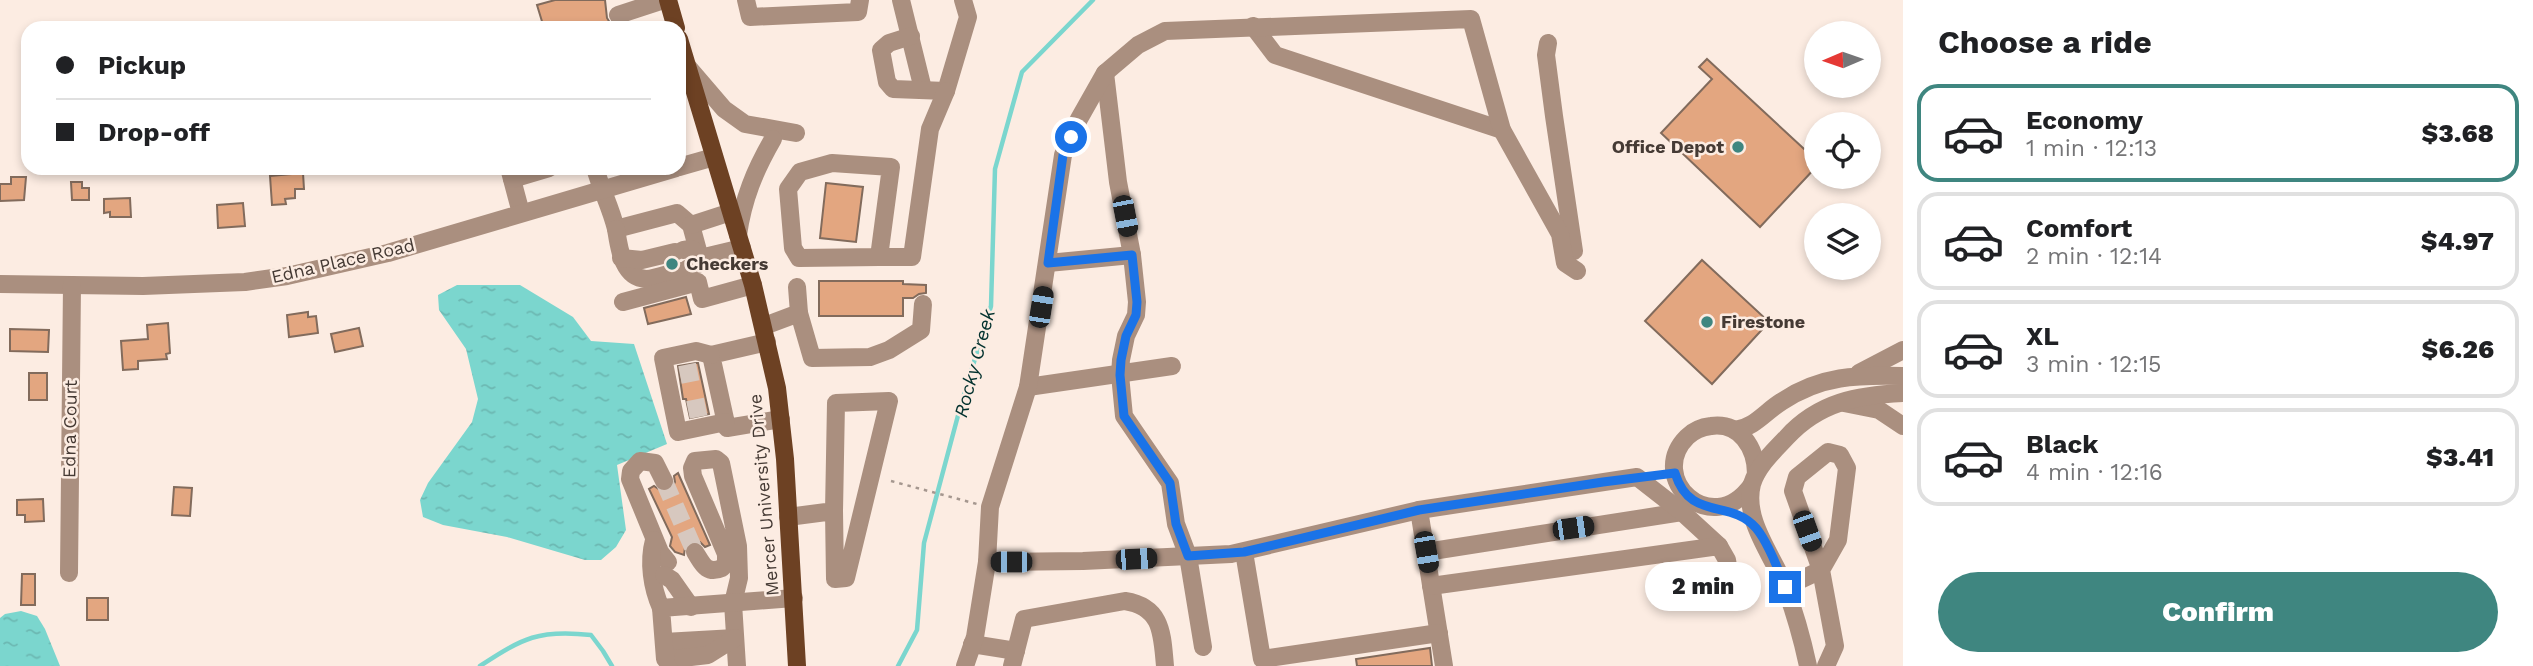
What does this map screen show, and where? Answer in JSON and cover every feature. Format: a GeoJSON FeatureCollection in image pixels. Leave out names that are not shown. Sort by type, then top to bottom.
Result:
{"type":"FeatureCollection","features":[{"type":"Feature","properties":{"kind":"main road"},"geometry":{"type":"LineString","coordinates":[[666,0],[674,21]]}},
{"type":"Feature","properties":{"kind":"main road","name":"Mercer University Drive"},"geometry":{"type":"LineString","coordinates":[[686,63],[753,285],[765,334],[780,419],[797,666]]}},
{"type":"Feature","properties":{"kind":"street"},"geometry":{"type":"LineString","coordinates":[[618,15],[666,0]]}},
{"type":"Feature","properties":{"kind":"street"},"geometry":{"type":"LineString","coordinates":[[746,0],[750,17],[858,12],[860,0]]}},
{"type":"Feature","properties":{"kind":"street"},"geometry":{"type":"LineString","coordinates":[[901,0],[923,89]]}},
{"type":"Feature","properties":{"kind":"street"},"geometry":{"type":"LineString","coordinates":[[924,172],[832,163],[800,172],[788,189],[793,248],[799,258],[912,257],[924,172],[930,129],[946,91],[968,17],[963,0]]}},
{"type":"Feature","properties":{"kind":"street"},"geometry":{"type":"LineString","coordinates":[[965,666],[972,644],[987,562],[990,507],[1028,387],[1063,155],[1079,119],[1105,73],[1138,45],[1165,31],[1471,19],[1502,130],[1560,234],[1565,263],[1577,271],[1546,55],[1548,43]]}},
{"type":"Feature","properties":{"kind":"street"},"geometry":{"type":"LineString","coordinates":[[1253,26],[1275,55],[1502,130]]}},
{"type":"Feature","properties":{"kind":"street"},"geometry":{"type":"LineString","coordinates":[[911,36],[889,43],[881,50],[887,82],[893,89],[946,91]]}},
{"type":"Feature","properties":{"kind":"street"},"geometry":{"type":"LineString","coordinates":[[687,66],[715,100],[745,124],[796,132]]}},
{"type":"Feature","properties":{"kind":"street"},"geometry":{"type":"LineString","coordinates":[[1105,73],[1118,182],[1132,255],[1137,302],[1136,315],[1126,336],[1120,375],[1124,416],[1170,483],[1176,524],[1188,556],[1203,647]]}},
{"type":"Feature","properties":{"kind":"street"},"geometry":{"type":"LineString","coordinates":[[597,175],[601,190],[611,208],[621,258],[634,275],[646,279],[689,266],[740,241],[741,207],[759,162],[773,139]]}},
{"type":"Feature","properties":{"kind":"street","name":"Edna Place Road"},"geometry":{"type":"LineString","coordinates":[[686,166],[714,157]]}},
{"type":"Feature","properties":{"kind":"street"},"geometry":{"type":"LineString","coordinates":[[879,257],[891,167]]}},
{"type":"Feature","properties":{"kind":"street"},"geometry":{"type":"LineString","coordinates":[[511,175],[521,213]]}},
{"type":"Feature","properties":{"kind":"street","name":"Edna Place Road"},"geometry":{"type":"LineString","coordinates":[[0,284],[193,284],[287,276],[388,253],[654,175]]}},
{"type":"Feature","properties":{"kind":"street"},"geometry":{"type":"LineString","coordinates":[[691,225],[731,212]]}},
{"type":"Feature","properties":{"kind":"street"},"geometry":{"type":"LineString","coordinates":[[616,229],[677,213],[691,225]]}},
{"type":"Feature","properties":{"kind":"street"},"geometry":{"type":"LineString","coordinates":[[689,266],[691,225]]}},
{"type":"Feature","properties":{"kind":"street"},"geometry":{"type":"LineString","coordinates":[[621,258],[642,260],[690,248],[696,250],[689,266]]}},
{"type":"Feature","properties":{"kind":"street"},"geometry":{"type":"LineString","coordinates":[[1048,263],[1132,255]]}},
{"type":"Feature","properties":{"kind":"street"},"geometry":{"type":"LineString","coordinates":[[623,302],[698,282],[702,299],[753,285]]}},
{"type":"Feature","properties":{"kind":"street","name":"Edna Court"},"geometry":{"type":"LineString","coordinates":[[69,573],[72,285]]}},
{"type":"Feature","properties":{"kind":"street"},"geometry":{"type":"LineString","coordinates":[[797,287],[799,313],[812,358],[870,357],[889,350],[921,330],[923,304]]}},
{"type":"Feature","properties":{"kind":"street"},"geometry":{"type":"LineString","coordinates":[[708,365],[799,313]]}},
{"type":"Feature","properties":{"kind":"street"},"geometry":{"type":"LineString","coordinates":[[1856,375],[1903,349]]}},
{"type":"Feature","properties":{"kind":"street"},"geometry":{"type":"LineString","coordinates":[[726,422],[678,432],[681,412],[674,377],[663,358],[696,351],[708,365],[715,405],[726,422],[727,428],[780,419]]}},
{"type":"Feature","properties":{"kind":"street"},"geometry":{"type":"LineString","coordinates":[[1028,387],[1172,366]]}},
{"type":"Feature","properties":{"kind":"street"},"geometry":{"type":"LineString","coordinates":[[1756,527],[1733,513],[1696,503],[1686,496],[1678,485],[1675,473],[1677,450],[1691,433],[1713,425],[1735,430],[1747,429],[1782,401],[1817,383],[1856,375],[1903,376]]}},
{"type":"Feature","properties":{"kind":"street"},"geometry":{"type":"LineString","coordinates":[[1708,507],[1721,508],[1744,496],[1762,463],[1797,425],[1837,401],[1872,394],[1903,393]]}},
{"type":"Feature","properties":{"kind":"street"},"geometry":{"type":"LineString","coordinates":[[889,401],[846,578],[835,579],[834,511],[836,403],[889,401]]}},
{"type":"Feature","properties":{"kind":"street"},"geometry":{"type":"LineString","coordinates":[[1837,401],[1879,410],[1903,426]]}},
{"type":"Feature","properties":{"kind":"street"},"geometry":{"type":"LineString","coordinates":[[1735,430],[1745,438],[1756,461],[1750,501],[1756,527],[1785,587],[1808,666]]}},
{"type":"Feature","properties":{"kind":"street"},"geometry":{"type":"LineString","coordinates":[[1785,587],[1821,570],[1838,540],[1847,468],[1839,455],[1828,452],[1797,477],[1793,491],[1821,570],[1835,646],[1826,666]]}},
{"type":"Feature","properties":{"kind":"street"},"geometry":{"type":"LineString","coordinates":[[695,552],[704,568],[709,570],[722,568],[726,563],[726,554],[692,468],[695,461],[716,459],[720,463],[738,546],[738,578],[733,603],[737,666]]}},
{"type":"Feature","properties":{"kind":"street"},"geometry":{"type":"LineString","coordinates":[[664,481],[655,463],[640,461],[631,471],[630,479],[664,563],[691,607]]}},
{"type":"Feature","properties":{"kind":"street"},"geometry":{"type":"LineString","coordinates":[[987,562],[1083,561],[1244,552],[1419,510],[1675,473]]}},
{"type":"Feature","properties":{"kind":"street"},"geometry":{"type":"LineString","coordinates":[[1637,477],[1682,512],[1718,546],[1727,561],[1733,595]]}},
{"type":"Feature","properties":{"kind":"street"},"geometry":{"type":"LineString","coordinates":[[1419,510],[1444,666]]}},
{"type":"Feature","properties":{"kind":"street"},"geometry":{"type":"LineString","coordinates":[[788,517],[834,511]]}},
{"type":"Feature","properties":{"kind":"street"},"geometry":{"type":"LineString","coordinates":[[1426,552],[1682,512]]}},
{"type":"Feature","properties":{"kind":"street"},"geometry":{"type":"LineString","coordinates":[[1432,586],[1718,546]]}},
{"type":"Feature","properties":{"kind":"street"},"geometry":{"type":"LineString","coordinates":[[664,563],[651,551],[654,592],[661,608],[672,655],[735,638]]}},
{"type":"Feature","properties":{"kind":"street"},"geometry":{"type":"LineString","coordinates":[[1244,552],[1262,659],[1439,633]]}},
{"type":"Feature","properties":{"kind":"street"},"geometry":{"type":"LineString","coordinates":[[661,608],[794,598]]}},
{"type":"Feature","properties":{"kind":"street"},"geometry":{"type":"LineString","coordinates":[[972,644],[1014,659],[1024,619],[1125,601],[1137,603],[1152,613],[1160,624],[1166,666]]}},
{"type":"Feature","properties":{"kind":"path"},"geometry":{"type":"LineString","coordinates":[[891,481],[967,501]]}},
{"type":"Feature","properties":{"kind":"water"},"geometry":{"type":"Polygon","coordinates":[[[457,285],[520,285],[573,317],[591,341],[634,344],[667,444],[617,465],[626,530],[616,547],[601,560],[585,560],[507,537],[443,525],[423,517],[420,500],[428,483],[472,422],[478,399],[466,349],[439,310],[438,295],[457,285]]]}},
{"type":"Feature","properties":{"kind":"water"},"geometry":{"type":"Polygon","coordinates":[[[21,611],[37,616],[60,666],[0,666],[0,618],[5,614],[21,611]]]}},
{"type":"Feature","properties":{"kind":"building"},"geometry":{"type":"Polygon","coordinates":[[[555,0],[605,0],[609,21],[542,21],[537,5],[555,0]]]}},
{"type":"Feature","properties":{"kind":"building","name":"Office Depot"},"geometry":{"type":"Polygon","coordinates":[[[1707,59],[1804,149],[1804,180],[1760,227],[1661,133],[1712,79],[1699,67],[1707,59]]]}},
{"type":"Feature","properties":{"kind":"building"},"geometry":{"type":"Polygon","coordinates":[[[303,175],[304,189],[295,189],[295,198],[285,199],[286,204],[272,205],[270,176],[303,175]]]}},
{"type":"Feature","properties":{"kind":"building"},"geometry":{"type":"Polygon","coordinates":[[[11,177],[26,177],[24,200],[0,201],[0,184],[11,184],[11,177]]]}},
{"type":"Feature","properties":{"kind":"building"},"geometry":{"type":"Polygon","coordinates":[[[71,182],[82,182],[82,188],[89,188],[89,200],[72,200],[71,182]]]}},
{"type":"Feature","properties":{"kind":"building"},"geometry":{"type":"Polygon","coordinates":[[[826,183],[863,187],[856,242],[820,238],[826,183]]]}},
{"type":"Feature","properties":{"kind":"building"},"geometry":{"type":"Polygon","coordinates":[[[130,198],[131,217],[110,217],[110,212],[104,213],[104,199],[130,198]]]}},
{"type":"Feature","properties":{"kind":"building"},"geometry":{"type":"Polygon","coordinates":[[[243,203],[245,226],[218,228],[217,205],[243,203]]]}},
{"type":"Feature","properties":{"kind":"building","name":"Firestone"},"geometry":{"type":"Polygon","coordinates":[[[1702,260],[1769,322],[1712,384],[1645,321],[1702,260]]]}},
{"type":"Feature","properties":{"kind":"building"},"geometry":{"type":"Polygon","coordinates":[[[819,281],[903,281],[903,284],[926,285],[926,293],[913,298],[903,298],[903,316],[819,316],[819,281]]]}},
{"type":"Feature","properties":{"kind":"building"},"geometry":{"type":"Polygon","coordinates":[[[686,297],[691,314],[648,324],[644,308],[686,297]]]}},
{"type":"Feature","properties":{"kind":"building"},"geometry":{"type":"Polygon","coordinates":[[[308,312],[308,317],[316,316],[318,333],[289,337],[287,315],[308,312]]]}},
{"type":"Feature","properties":{"kind":"building"},"geometry":{"type":"Polygon","coordinates":[[[168,323],[170,353],[166,354],[167,359],[138,361],[138,369],[123,370],[121,341],[148,339],[147,325],[168,323]]]}},
{"type":"Feature","properties":{"kind":"building"},"geometry":{"type":"Polygon","coordinates":[[[359,328],[363,346],[335,352],[331,334],[359,328]]]}},
{"type":"Feature","properties":{"kind":"building"},"geometry":{"type":"Polygon","coordinates":[[[10,329],[49,330],[48,352],[10,351],[10,329]]]}},
{"type":"Feature","properties":{"kind":"building"},"geometry":{"type":"Polygon","coordinates":[[[698,363],[709,414],[690,418],[686,399],[683,399],[678,366],[698,363]]]}},
{"type":"Feature","properties":{"kind":"building"},"geometry":{"type":"Polygon","coordinates":[[[29,373],[47,373],[47,400],[29,400],[29,373]]]}},
{"type":"Feature","properties":{"kind":"building"},"geometry":{"type":"Polygon","coordinates":[[[678,473],[710,545],[705,547],[700,542],[690,542],[685,547],[684,555],[675,552],[670,546],[672,537],[649,489],[654,486],[663,492],[670,491],[675,482],[674,476],[678,473]]]}},
{"type":"Feature","properties":{"kind":"building"},"geometry":{"type":"Polygon","coordinates":[[[174,487],[192,488],[190,516],[172,515],[174,487]]]}},
{"type":"Feature","properties":{"kind":"building"},"geometry":{"type":"Polygon","coordinates":[[[43,499],[44,521],[25,522],[25,515],[17,515],[17,500],[43,499]]]}},
{"type":"Feature","properties":{"kind":"building"},"geometry":{"type":"Polygon","coordinates":[[[22,574],[35,574],[35,605],[21,605],[22,574]]]}},
{"type":"Feature","properties":{"kind":"building"},"geometry":{"type":"Polygon","coordinates":[[[87,598],[108,598],[108,620],[87,620],[87,598]]]}},
{"type":"Feature","properties":{"kind":"building"},"geometry":{"type":"Polygon","coordinates":[[[1430,648],[1432,666],[1357,666],[1356,659],[1430,648]]]}},
{"type":"Feature","properties":{"kind":"waterway","name":"Rocky Creek"},"geometry":{"type":"LineString","coordinates":[[898,666],[917,630],[924,543],[991,306],[995,169],[1022,72],[1093,0]]}},
{"type":"Feature","properties":{"kind":"waterway","name":"Rocky Creek"},"geometry":{"type":"LineString","coordinates":[[480,666],[520,642],[558,633],[591,635],[612,666]]}},
{"type":"Feature","properties":{"kind":"tunnel"},"geometry":{"type":"LineString","coordinates":[[680,375],[700,371]]}},
{"type":"Feature","properties":{"kind":"tunnel"},"geometry":{"type":"LineString","coordinates":[[688,410],[708,406]]}},
{"type":"Feature","properties":{"kind":"tunnel"},"geometry":{"type":"LineString","coordinates":[[664,481],[695,552]]}},
{"type":"Feature","properties":{"kind":"place","name":"Office Depot"},"geometry":{"type":"Point","coordinates":[1738,147]}},
{"type":"Feature","properties":{"kind":"place","name":"Checkers"},"geometry":{"type":"Point","coordinates":[672,264]}},
{"type":"Feature","properties":{"kind":"place","name":"Firestone"},"geometry":{"type":"Point","coordinates":[1707,322]}},
{"type":"Feature","properties":{"kind":"route"},"geometry":{"type":"LineString","coordinates":[[1071,137],[1063,155],[1048,263],[1132,255],[1137,302],[1136,315],[1126,336],[1121,360],[1124,416],[1170,483],[1176,524],[1188,556],[1244,552],[1419,510],[1675,473],[1678,485],[1686,496],[1696,503],[1733,513],[1756,527],[1785,587]]}}]}
